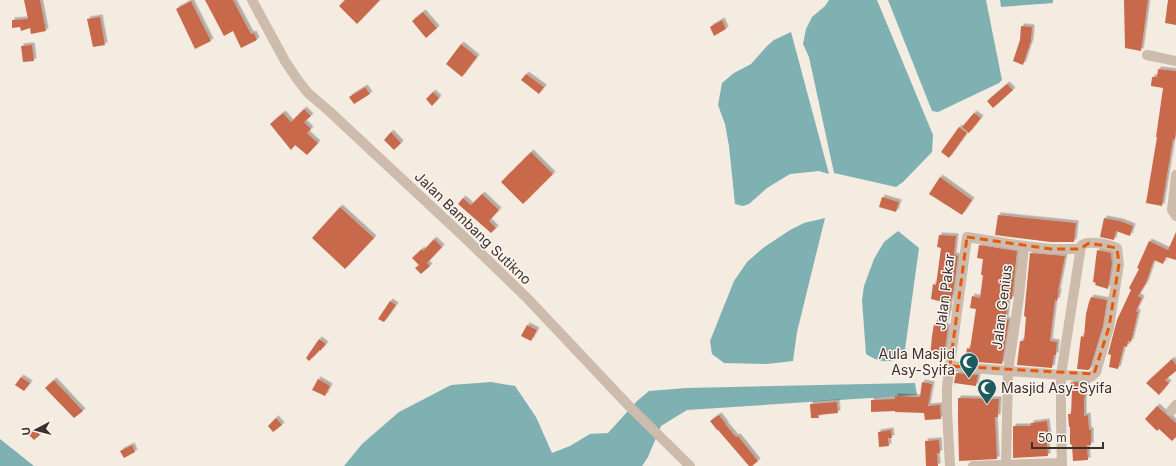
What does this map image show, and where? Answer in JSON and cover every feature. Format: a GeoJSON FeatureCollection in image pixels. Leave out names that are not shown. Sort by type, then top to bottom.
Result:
{"type":"FeatureCollection","features":[{"type":"Feature","properties":{"kind":"street","name":"Jalan Bambang Sutikno"},"geometry":{"type":"LineString","coordinates":[[252,0],[285,61],[308,93],[468,241],[528,299],[628,405],[690,466]]}},
{"type":"Feature","properties":{"kind":"street"},"geometry":{"type":"LineString","coordinates":[[1147,56],[1176,61]]}},
{"type":"Feature","properties":{"kind":"street"},"geometry":{"type":"LineString","coordinates":[[1176,175],[1172,210],[1176,216]]}},
{"type":"Feature","properties":{"kind":"street","name":"Jalan Pakar"},"geometry":{"type":"LineString","coordinates":[[950,466],[947,387],[967,237],[1024,246],[1080,250]]}},
{"type":"Feature","properties":{"kind":"street"},"geometry":{"type":"LineString","coordinates":[[950,366],[1061,375],[1091,376],[1094,374],[1108,333],[1119,264],[1118,248],[1108,245],[1089,243],[1082,245],[1080,250],[1061,375],[1062,465],[973,466]]}},
{"type":"Feature","properties":{"kind":"street","name":"Jalan Genius"},"geometry":{"type":"LineString","coordinates":[[1006,465],[1008,371],[1019,297],[1024,246]]}},
{"type":"Feature","properties":{"kind":"highlighted area"},"geometry":{"type":"Polygon","coordinates":[[[967,237],[1051,249],[1080,249],[1089,243],[1117,248],[1119,264],[1109,327],[1094,374],[950,366],[967,237]]]}},
{"type":"Feature","properties":{"kind":"water"},"geometry":{"type":"Polygon","coordinates":[[[829,0],[877,0],[933,135],[932,152],[903,182],[896,187],[834,173],[809,57],[803,44],[806,29],[812,17],[825,6],[829,0]]]}},
{"type":"Feature","properties":{"kind":"water"},"geometry":{"type":"Polygon","coordinates":[[[888,0],[986,0],[1002,80],[999,83],[938,112],[932,111],[888,0]]]}},
{"type":"Feature","properties":{"kind":"water"},"geometry":{"type":"Polygon","coordinates":[[[1000,0],[1053,0],[1053,3],[1001,7],[1000,0]]]}},
{"type":"Feature","properties":{"kind":"water"},"geometry":{"type":"Polygon","coordinates":[[[791,32],[829,174],[819,171],[790,174],[767,188],[749,204],[743,206],[735,204],[729,146],[725,124],[718,105],[722,83],[734,73],[751,64],[774,40],[791,32]]]}},
{"type":"Feature","properties":{"kind":"water"},"geometry":{"type":"Polygon","coordinates":[[[825,218],[797,332],[793,361],[767,364],[724,363],[712,354],[710,341],[734,281],[747,262],[763,248],[790,230],[804,223],[825,218]]]}},
{"type":"Feature","properties":{"kind":"water"},"geometry":{"type":"Polygon","coordinates":[[[898,231],[919,248],[904,357],[884,361],[866,354],[862,300],[864,286],[874,259],[884,242],[898,231]]]}},
{"type":"Feature","properties":{"kind":"water"},"geometry":{"type":"Polygon","coordinates":[[[491,382],[515,386],[536,417],[552,453],[570,446],[590,434],[608,433],[637,401],[649,391],[686,388],[915,383],[917,395],[687,410],[661,426],[648,457],[642,466],[344,466],[362,444],[399,412],[451,385],[491,382]]]}},
{"type":"Feature","properties":{"kind":"water"},"geometry":{"type":"Polygon","coordinates":[[[0,439],[34,466],[0,466],[0,439]]]}},
{"type":"Feature","properties":{"kind":"building"},"geometry":{"type":"Polygon","coordinates":[[[24,0],[40,0],[46,31],[31,34],[30,28],[21,31],[20,27],[12,28],[12,20],[28,19],[24,0]]]}},
{"type":"Feature","properties":{"kind":"building"},"geometry":{"type":"Polygon","coordinates":[[[205,0],[233,0],[251,34],[254,33],[257,40],[241,48],[233,31],[224,36],[205,0]]]}},
{"type":"Feature","properties":{"kind":"building"},"geometry":{"type":"Polygon","coordinates":[[[345,0],[380,0],[357,24],[339,6],[345,0]]]}},
{"type":"Feature","properties":{"kind":"building"},"geometry":{"type":"Polygon","coordinates":[[[1124,0],[1148,0],[1141,51],[1125,48],[1124,0]]]}},
{"type":"Feature","properties":{"kind":"building"},"geometry":{"type":"Polygon","coordinates":[[[1168,0],[1176,0],[1176,25],[1165,23],[1168,0]]]}},
{"type":"Feature","properties":{"kind":"building"},"geometry":{"type":"Polygon","coordinates":[[[191,1],[211,41],[195,49],[176,9],[191,1]]]}},
{"type":"Feature","properties":{"kind":"building"},"geometry":{"type":"Polygon","coordinates":[[[423,12],[437,28],[426,38],[412,21],[423,12]]]}},
{"type":"Feature","properties":{"kind":"building"},"geometry":{"type":"Polygon","coordinates":[[[100,17],[105,45],[93,47],[87,19],[100,17]]]}},
{"type":"Feature","properties":{"kind":"building"},"geometry":{"type":"Polygon","coordinates":[[[722,20],[726,29],[714,36],[710,27],[722,20]]]}},
{"type":"Feature","properties":{"kind":"building"},"geometry":{"type":"Polygon","coordinates":[[[1021,26],[1032,27],[1031,41],[1023,65],[1013,61],[1020,40],[1021,26]]]}},
{"type":"Feature","properties":{"kind":"building"},"geometry":{"type":"Polygon","coordinates":[[[461,44],[477,57],[462,77],[446,64],[461,44]]]}},
{"type":"Feature","properties":{"kind":"building"},"geometry":{"type":"Polygon","coordinates":[[[32,45],[34,61],[23,62],[21,46],[32,45]]]}},
{"type":"Feature","properties":{"kind":"building"},"geometry":{"type":"Polygon","coordinates":[[[1158,69],[1176,71],[1175,140],[1173,139],[1162,206],[1146,203],[1157,137],[1163,88],[1151,86],[1152,77],[1157,77],[1158,69]]]}},
{"type":"Feature","properties":{"kind":"building"},"geometry":{"type":"Polygon","coordinates":[[[526,74],[544,87],[539,94],[521,80],[526,74]]]}},
{"type":"Feature","properties":{"kind":"building"},"geometry":{"type":"Polygon","coordinates":[[[1007,84],[1013,90],[993,108],[987,101],[1007,84]]]}},
{"type":"Feature","properties":{"kind":"building"},"geometry":{"type":"Polygon","coordinates":[[[365,87],[370,94],[354,104],[349,97],[365,87]]]}},
{"type":"Feature","properties":{"kind":"building"},"geometry":{"type":"Polygon","coordinates":[[[433,92],[439,98],[432,106],[426,99],[433,92]]]}},
{"type":"Feature","properties":{"kind":"building"},"geometry":{"type":"Polygon","coordinates":[[[304,109],[311,116],[304,122],[311,129],[307,133],[318,143],[307,155],[295,145],[291,150],[270,124],[283,113],[291,122],[304,109]]]}},
{"type":"Feature","properties":{"kind":"building"},"geometry":{"type":"Polygon","coordinates":[[[974,113],[981,118],[969,133],[962,127],[974,113]]]}},
{"type":"Feature","properties":{"kind":"building"},"geometry":{"type":"Polygon","coordinates":[[[959,127],[967,133],[949,158],[941,152],[959,127]]]}},
{"type":"Feature","properties":{"kind":"building"},"geometry":{"type":"Polygon","coordinates":[[[391,132],[401,143],[394,150],[384,140],[391,132]]]}},
{"type":"Feature","properties":{"kind":"building"},"geometry":{"type":"Polygon","coordinates":[[[531,152],[553,174],[523,204],[501,182],[531,152]]]}},
{"type":"Feature","properties":{"kind":"building"},"geometry":{"type":"Polygon","coordinates":[[[940,177],[972,200],[962,215],[929,194],[940,177]]]}},
{"type":"Feature","properties":{"kind":"building"},"geometry":{"type":"Polygon","coordinates":[[[482,194],[499,210],[489,221],[496,228],[491,233],[458,204],[463,198],[471,205],[482,194]]]}},
{"type":"Feature","properties":{"kind":"building"},"geometry":{"type":"Polygon","coordinates":[[[882,197],[899,202],[896,212],[879,207],[882,197]]]}},
{"type":"Feature","properties":{"kind":"building"},"geometry":{"type":"Polygon","coordinates":[[[340,207],[374,238],[345,269],[312,238],[340,207]]]}},
{"type":"Feature","properties":{"kind":"building"},"geometry":{"type":"Polygon","coordinates":[[[998,215],[1076,223],[1074,242],[1051,242],[995,235],[998,215]]]}},
{"type":"Feature","properties":{"kind":"building"},"geometry":{"type":"Polygon","coordinates":[[[1104,218],[1120,221],[1133,226],[1130,236],[1116,231],[1114,240],[1100,237],[1104,218]]]}},
{"type":"Feature","properties":{"kind":"building"},"geometry":{"type":"Polygon","coordinates":[[[1176,232],[1176,260],[1166,257],[1163,264],[1154,260],[1146,283],[1138,296],[1142,298],[1136,311],[1138,312],[1131,342],[1128,341],[1127,347],[1124,346],[1118,369],[1109,367],[1111,355],[1108,354],[1117,320],[1131,290],[1129,288],[1139,269],[1137,268],[1149,241],[1168,250],[1176,232]]]}},
{"type":"Feature","properties":{"kind":"building"},"geometry":{"type":"Polygon","coordinates":[[[939,235],[956,236],[954,255],[958,256],[953,293],[945,326],[948,327],[944,358],[930,357],[934,324],[936,324],[943,302],[931,299],[933,284],[936,285],[941,248],[937,247],[939,235]]]}},
{"type":"Feature","properties":{"kind":"building"},"geometry":{"type":"Polygon","coordinates":[[[434,239],[442,247],[427,263],[430,266],[421,274],[415,268],[419,265],[412,258],[422,249],[423,251],[434,239]]]}},
{"type":"Feature","properties":{"kind":"building"},"geometry":{"type":"Polygon","coordinates":[[[979,245],[1017,251],[1012,299],[1008,299],[1006,320],[1009,320],[1002,364],[965,361],[967,348],[970,349],[976,309],[970,308],[972,296],[980,298],[983,275],[981,275],[983,259],[977,258],[979,245]]]}},
{"type":"Feature","properties":{"kind":"building"},"geometry":{"type":"Polygon","coordinates":[[[1097,250],[1111,253],[1112,264],[1108,289],[1095,285],[1096,283],[1093,282],[1097,250]]]}},
{"type":"Feature","properties":{"kind":"building"},"geometry":{"type":"Polygon","coordinates":[[[1030,253],[1065,256],[1057,301],[1055,300],[1050,341],[1057,342],[1056,355],[1054,355],[1052,368],[1017,365],[1020,341],[1024,341],[1026,317],[1024,316],[1030,253]]]}},
{"type":"Feature","properties":{"kind":"building"},"geometry":{"type":"Polygon","coordinates":[[[1091,297],[1107,300],[1103,326],[1090,369],[1077,369],[1081,336],[1084,337],[1086,314],[1091,297]]]}},
{"type":"Feature","properties":{"kind":"building"},"geometry":{"type":"Polygon","coordinates":[[[390,301],[396,305],[384,322],[378,319],[390,301]]]}},
{"type":"Feature","properties":{"kind":"building"},"geometry":{"type":"Polygon","coordinates":[[[527,325],[537,330],[531,341],[521,336],[527,325]]]}},
{"type":"Feature","properties":{"kind":"building"},"geometry":{"type":"Polygon","coordinates":[[[319,339],[326,344],[309,361],[306,358],[319,339]]]}},
{"type":"Feature","properties":{"kind":"building"},"geometry":{"type":"Polygon","coordinates":[[[1172,359],[1176,365],[1176,371],[1165,380],[1169,383],[1159,395],[1146,383],[1172,359]]]}},
{"type":"Feature","properties":{"kind":"building"},"geometry":{"type":"Polygon","coordinates":[[[956,373],[978,375],[976,386],[954,383],[956,373]]]}},
{"type":"Feature","properties":{"kind":"building"},"geometry":{"type":"Polygon","coordinates":[[[21,377],[30,383],[24,391],[15,385],[21,377]]]}},
{"type":"Feature","properties":{"kind":"building"},"geometry":{"type":"Polygon","coordinates":[[[318,379],[330,386],[325,396],[312,390],[318,379]]]}},
{"type":"Feature","properties":{"kind":"building"},"geometry":{"type":"Polygon","coordinates":[[[54,380],[83,411],[74,418],[45,388],[54,380]]]}},
{"type":"Feature","properties":{"kind":"building"},"geometry":{"type":"Polygon","coordinates":[[[922,382],[932,384],[928,406],[940,405],[941,419],[925,420],[924,413],[895,411],[871,412],[871,400],[895,399],[895,396],[920,397],[922,382]]]}},
{"type":"Feature","properties":{"kind":"building"},"geometry":{"type":"Polygon","coordinates":[[[1071,382],[1088,383],[1084,399],[1084,416],[1088,415],[1089,430],[1091,430],[1091,445],[1087,445],[1088,460],[1073,461],[1068,414],[1071,414],[1072,390],[1069,389],[1071,382]]]}},
{"type":"Feature","properties":{"kind":"building"},"geometry":{"type":"Polygon","coordinates":[[[958,398],[999,399],[998,417],[995,417],[997,459],[959,461],[958,398]]]}},
{"type":"Feature","properties":{"kind":"building"},"geometry":{"type":"Polygon","coordinates":[[[837,402],[838,413],[818,415],[819,418],[811,418],[810,404],[837,402]]]}},
{"type":"Feature","properties":{"kind":"building"},"geometry":{"type":"Polygon","coordinates":[[[1157,406],[1176,423],[1176,437],[1172,441],[1159,429],[1157,431],[1145,419],[1157,406]]]}},
{"type":"Feature","properties":{"kind":"building"},"geometry":{"type":"Polygon","coordinates":[[[719,415],[736,437],[738,436],[758,461],[752,466],[749,466],[710,421],[719,415]]]}},
{"type":"Feature","properties":{"kind":"building"},"geometry":{"type":"Polygon","coordinates":[[[276,418],[282,425],[273,432],[268,426],[276,418]]]}},
{"type":"Feature","properties":{"kind":"building"},"geometry":{"type":"Polygon","coordinates":[[[1047,421],[1049,439],[1047,439],[1048,456],[1013,458],[1013,426],[1031,426],[1031,423],[1047,421]]]}},
{"type":"Feature","properties":{"kind":"building"},"geometry":{"type":"Polygon","coordinates":[[[35,429],[40,435],[34,440],[28,434],[35,429]]]}},
{"type":"Feature","properties":{"kind":"building"},"geometry":{"type":"Polygon","coordinates":[[[891,430],[892,438],[888,438],[889,446],[879,447],[878,432],[891,430]]]}},
{"type":"Feature","properties":{"kind":"building"},"geometry":{"type":"Polygon","coordinates":[[[939,440],[940,453],[937,453],[938,466],[926,466],[925,441],[939,440]]]}},
{"type":"Feature","properties":{"kind":"building"},"geometry":{"type":"Polygon","coordinates":[[[132,445],[135,452],[124,458],[120,451],[132,445]]]}},
{"type":"Feature","properties":{"kind":"place","name":"Aula Masjid Asy-Syifa"},"geometry":{"type":"Point","coordinates":[969,379]}},
{"type":"Feature","properties":{"kind":"place","name":"Masjid Asy-Syifa"},"geometry":{"type":"Point","coordinates":[987,405]}}]}
